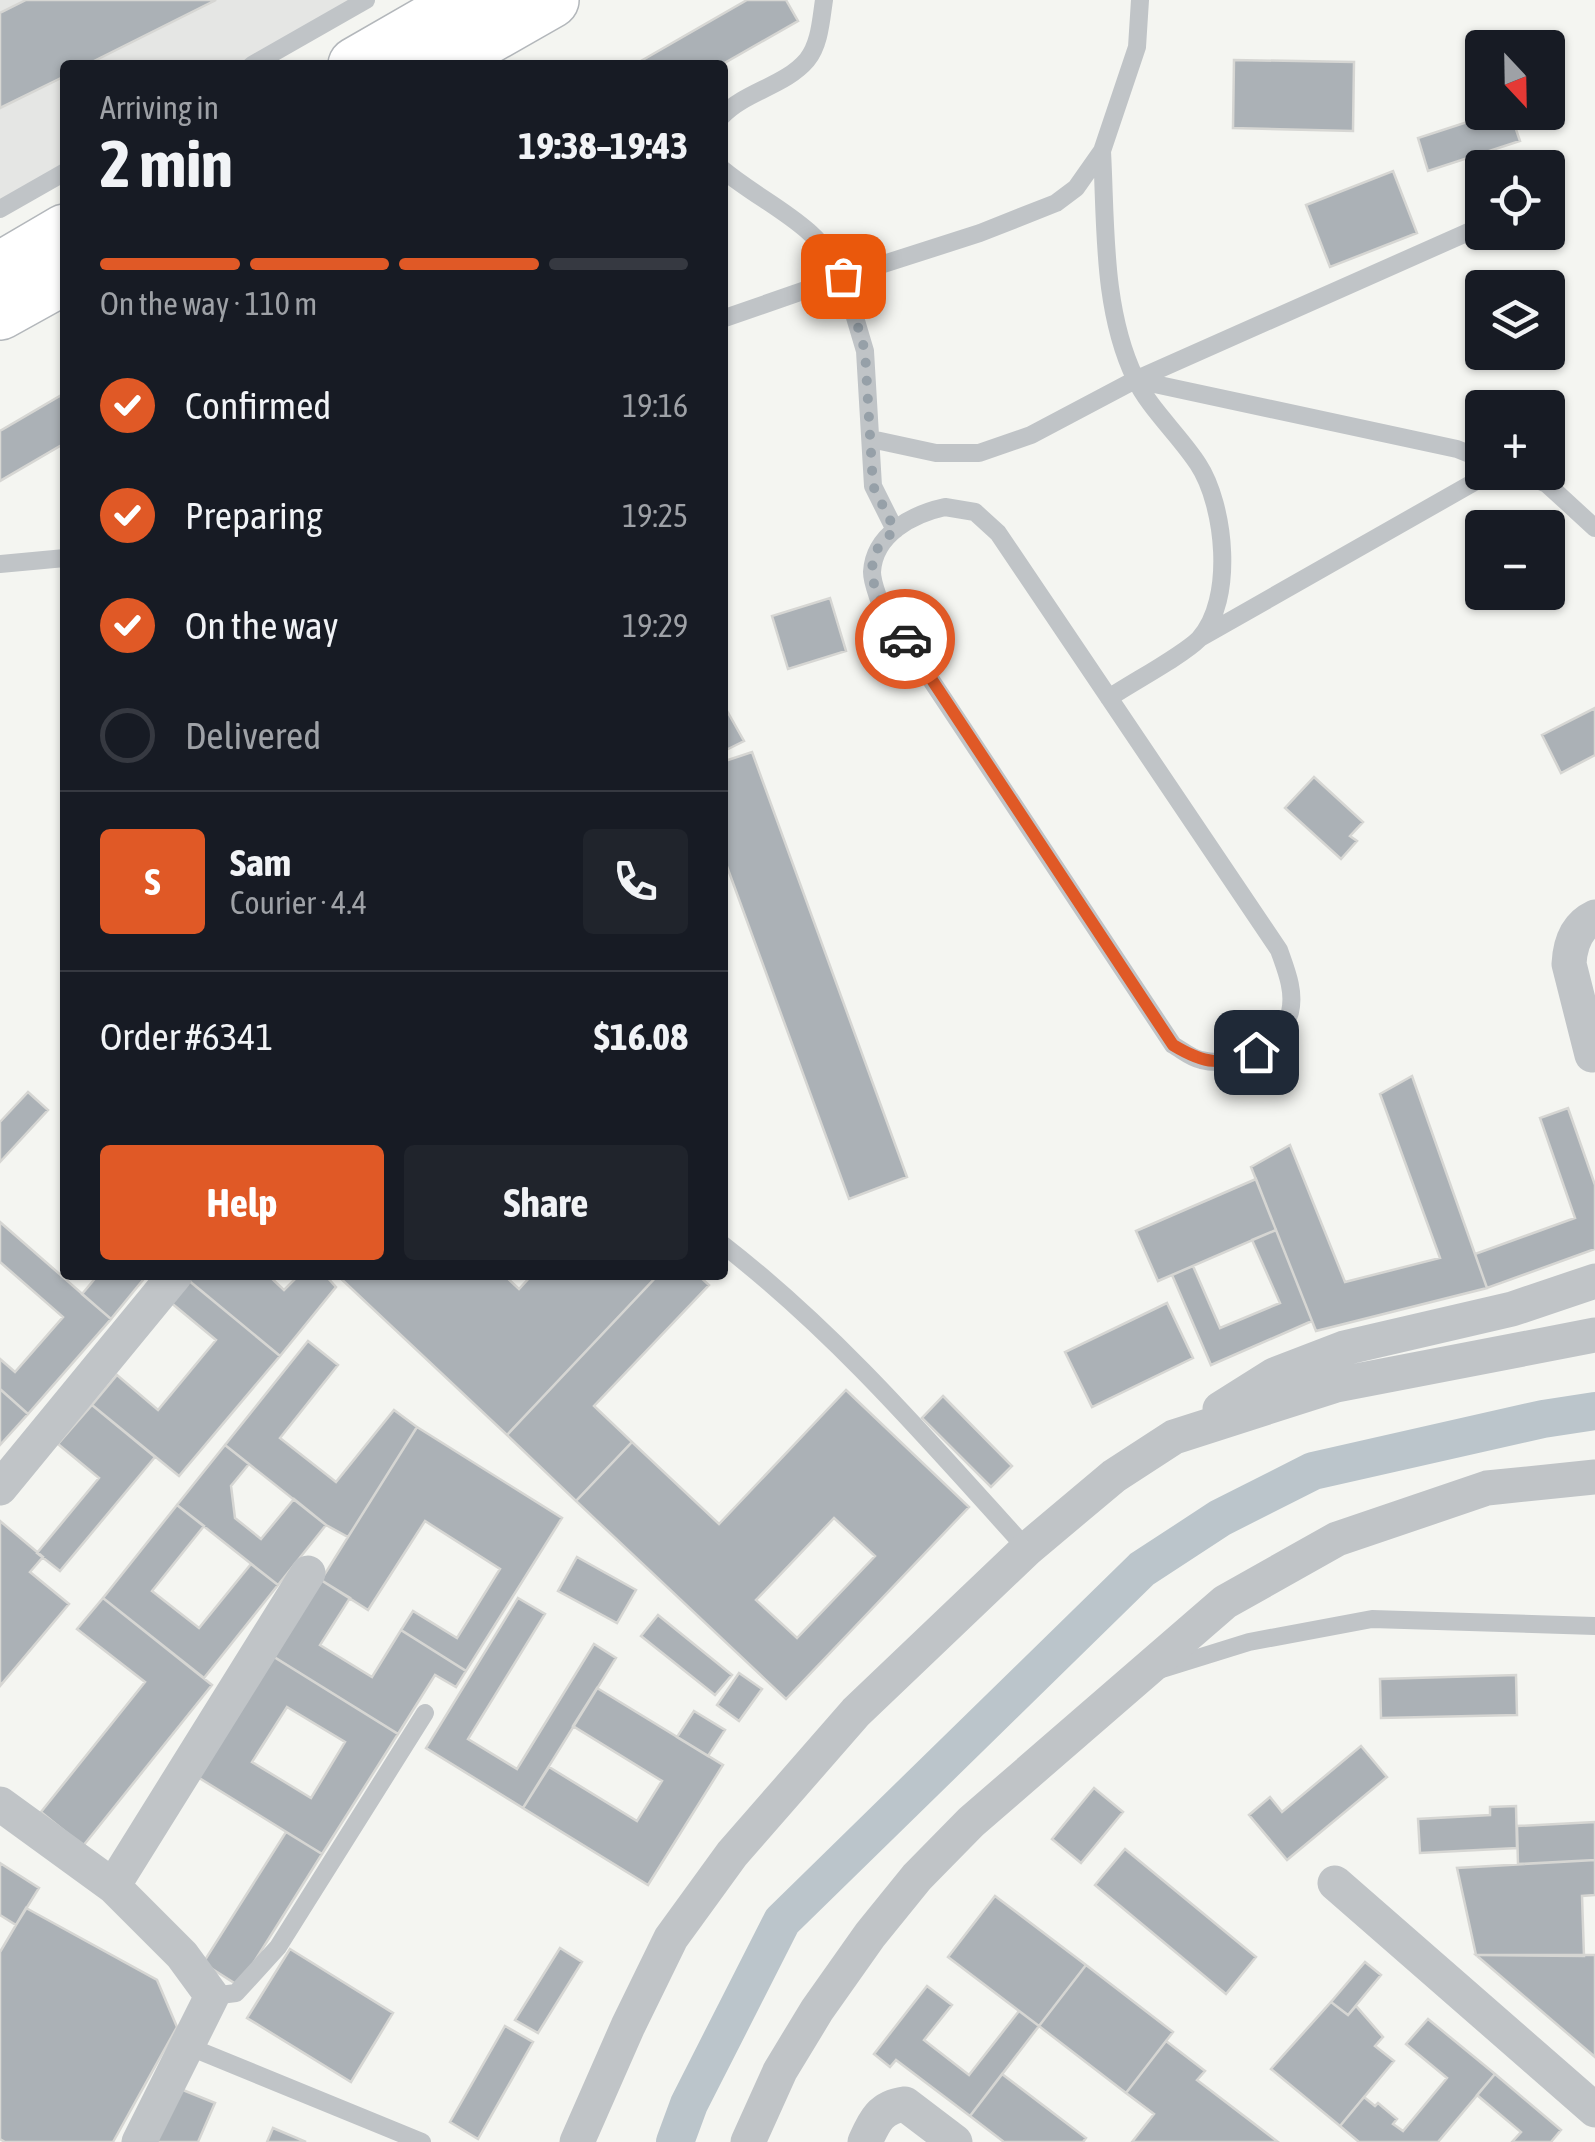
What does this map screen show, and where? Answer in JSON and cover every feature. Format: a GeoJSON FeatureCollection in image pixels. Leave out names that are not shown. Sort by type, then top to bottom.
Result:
{"type":"FeatureCollection","features":[{"type":"Feature","properties":{"kind":"main road"},"geometry":{"type":"LineString","coordinates":[[365,60],[469,0]]}},
{"type":"Feature","properties":{"kind":"main road"},"geometry":{"type":"LineString","coordinates":[[446,60],[552,0]]}},
{"type":"Feature","properties":{"kind":"main road"},"geometry":{"type":"LineString","coordinates":[[0,270],[60,235]]}},
{"type":"Feature","properties":{"kind":"main road"},"geometry":{"type":"LineString","coordinates":[[0,312],[60,279]]}},
{"type":"Feature","properties":{"kind":"street"},"geometry":{"type":"LineString","coordinates":[[1594,1057],[1570,964],[1570,948],[1585,922],[1595,918]]}},
{"type":"Feature","properties":{"kind":"street"},"geometry":{"type":"LineString","coordinates":[[0,1488],[172,1280]]}},
{"type":"Feature","properties":{"kind":"street"},"geometry":{"type":"LineString","coordinates":[[577,2142],[671,1938],[732,1854],[856,1712],[1027,1549],[1114,1476],[1274,1375],[1344,1348],[1512,1308],[1595,1282]]}},
{"type":"Feature","properties":{"kind":"street"},"geometry":{"type":"LineString","coordinates":[[1174,1438],[1336,1384],[1595,1335]]}},
{"type":"Feature","properties":{"kind":"street"},"geometry":{"type":"LineString","coordinates":[[748,2142],[780,2071],[816,2010],[905,1892],[971,1822],[1225,1602],[1336,1539],[1487,1488],[1595,1477]]}},
{"type":"Feature","properties":{"kind":"street"},"geometry":{"type":"LineString","coordinates":[[113,1886],[308,1572]]}},
{"type":"Feature","properties":{"kind":"street"},"geometry":{"type":"LineString","coordinates":[[0,1804],[113,1886],[182,1955],[212,1996],[139,2142]]}},
{"type":"Feature","properties":{"kind":"street"},"geometry":{"type":"LineString","coordinates":[[1335,1883],[1595,2110]]}},
{"type":"Feature","properties":{"kind":"street"},"geometry":{"type":"LineString","coordinates":[[865,2142],[883,2110],[904,2104],[955,2142]]}},
{"type":"Feature","properties":{"kind":"lane"},"geometry":{"type":"LineString","coordinates":[[261,60],[366,0]]}},
{"type":"Feature","properties":{"kind":"lane"},"geometry":{"type":"LineString","coordinates":[[728,110],[808,59],[818,38],[824,0]]}},
{"type":"Feature","properties":{"kind":"lane"},"geometry":{"type":"LineString","coordinates":[[728,317],[980,232],[1056,203],[1076,188],[1102,151],[1138,48],[1140,0]]}},
{"type":"Feature","properties":{"kind":"lane"},"geometry":{"type":"LineString","coordinates":[[1102,151],[1116,321],[1135,380],[1201,467],[1220,514],[1218,600],[1200,638]]}},
{"type":"Feature","properties":{"kind":"lane"},"geometry":{"type":"LineString","coordinates":[[728,173],[816,234],[833,254],[865,351],[873,486],[895,530]]}},
{"type":"Feature","properties":{"kind":"lane"},"geometry":{"type":"LineString","coordinates":[[0,209],[60,175]]}},
{"type":"Feature","properties":{"kind":"lane"},"geometry":{"type":"LineString","coordinates":[[872,439],[936,453],[979,453],[1031,435],[1135,380],[1465,234]]}},
{"type":"Feature","properties":{"kind":"lane"},"geometry":{"type":"LineString","coordinates":[[1135,380],[1465,452]]}},
{"type":"Feature","properties":{"kind":"lane"},"geometry":{"type":"LineString","coordinates":[[1109,698],[1200,638],[1465,487]]}},
{"type":"Feature","properties":{"kind":"lane"},"geometry":{"type":"LineString","coordinates":[[1554,490],[1595,528]]}},
{"type":"Feature","properties":{"kind":"lane"},"geometry":{"type":"LineString","coordinates":[[945,507],[975,512],[998,533],[1109,698],[1279,950],[1290,979],[1290,1010],[1279,1035],[1256,1052],[1225,1063],[1198,1060],[1173,1045],[880,603],[872,574],[877,549],[921,512],[945,507]]}},
{"type":"Feature","properties":{"kind":"lane"},"geometry":{"type":"LineString","coordinates":[[0,564],[60,558]]}},
{"type":"Feature","properties":{"kind":"lane"},"geometry":{"type":"LineString","coordinates":[[728,1249],[780,1288],[882,1387],[1027,1549]]}},
{"type":"Feature","properties":{"kind":"lane"},"geometry":{"type":"LineString","coordinates":[[1139,1676],[1249,1642],[1372,1618],[1595,1626]]}},
{"type":"Feature","properties":{"kind":"lane"},"geometry":{"type":"LineString","coordinates":[[212,1996],[236,1993],[278,1947],[425,1714]]}},
{"type":"Feature","properties":{"kind":"lane"},"geometry":{"type":"LineString","coordinates":[[185,2044],[422,2142]]}},
{"type":"Feature","properties":{"kind":"shaded area"},"geometry":{"type":"Polygon","coordinates":[[[0,0],[355,0],[249,60],[60,60],[60,167],[0,200],[0,0]]]}},
{"type":"Feature","properties":{"kind":"building"},"geometry":{"type":"Polygon","coordinates":[[[26,0],[216,0],[96,60],[60,60],[60,78],[0,108],[0,13],[26,0]]]}},
{"type":"Feature","properties":{"kind":"building"},"geometry":{"type":"Polygon","coordinates":[[[747,0],[786,0],[798,21],[728,61],[643,60],[747,0]]]}},
{"type":"Feature","properties":{"kind":"building"},"geometry":{"type":"Polygon","coordinates":[[[1234,60],[1354,62],[1353,131],[1233,128],[1234,60]]]}},
{"type":"Feature","properties":{"kind":"building"},"geometry":{"type":"Polygon","coordinates":[[[1465,123],[1465,130],[1516,130],[1520,141],[1492,150],[1465,150],[1465,159],[1428,171],[1418,138],[1465,123]]]}},
{"type":"Feature","properties":{"kind":"building"},"geometry":{"type":"Polygon","coordinates":[[[1393,171],[1417,233],[1330,267],[1306,205],[1393,171]]]}},
{"type":"Feature","properties":{"kind":"building"},"geometry":{"type":"Polygon","coordinates":[[[60,396],[60,446],[0,481],[0,431],[60,396]]]}},
{"type":"Feature","properties":{"kind":"building"},"geometry":{"type":"Polygon","coordinates":[[[830,598],[846,651],[788,669],[772,616],[830,598]]]}},
{"type":"Feature","properties":{"kind":"building"},"geometry":{"type":"Polygon","coordinates":[[[1595,708],[1595,755],[1561,773],[1542,735],[1595,708]]]}},
{"type":"Feature","properties":{"kind":"building"},"geometry":{"type":"Polygon","coordinates":[[[728,713],[744,741],[728,749],[728,713]]]}},
{"type":"Feature","properties":{"kind":"building"},"geometry":{"type":"Polygon","coordinates":[[[752,752],[907,1177],[849,1199],[728,869],[728,760],[752,752]]]}},
{"type":"Feature","properties":{"kind":"building"},"geometry":{"type":"Polygon","coordinates":[[[1314,777],[1363,822],[1350,836],[1357,841],[1341,859],[1285,808],[1314,777]]]}},
{"type":"Feature","properties":{"kind":"building"},"geometry":{"type":"Polygon","coordinates":[[[1412,1076],[1487,1288],[1316,1331],[1251,1167],[1290,1145],[1345,1282],[1440,1258],[1380,1094],[1412,1076]]]}},
{"type":"Feature","properties":{"kind":"building"},"geometry":{"type":"Polygon","coordinates":[[[28,1092],[48,1110],[0,1162],[0,1122],[28,1092]]]}},
{"type":"Feature","properties":{"kind":"building"},"geometry":{"type":"Polygon","coordinates":[[[1568,1108],[1595,1185],[1595,1249],[1487,1288],[1475,1254],[1575,1218],[1540,1118],[1568,1108]]]}},
{"type":"Feature","properties":{"kind":"building"},"geometry":{"type":"Polygon","coordinates":[[[1256,1179],[1276,1230],[1158,1281],[1136,1231],[1256,1179]]]}},
{"type":"Feature","properties":{"kind":"building"},"geometry":{"type":"Polygon","coordinates":[[[0,1222],[60,1274],[60,1280],[66,1280],[111,1319],[28,1414],[0,1389],[0,1359],[15,1372],[63,1317],[0,1262],[0,1222]]]}},
{"type":"Feature","properties":{"kind":"building"},"geometry":{"type":"Polygon","coordinates":[[[1276,1230],[1312,1321],[1211,1365],[1172,1275],[1193,1266],[1220,1328],[1280,1303],[1252,1240],[1276,1230]]]}},
{"type":"Feature","properties":{"kind":"building"},"geometry":{"type":"Polygon","coordinates":[[[94,1280],[143,1280],[111,1319],[82,1294],[94,1280]]]}},
{"type":"Feature","properties":{"kind":"building"},"geometry":{"type":"Polygon","coordinates":[[[188,1280],[273,1280],[284,1290],[294,1280],[330,1280],[336,1287],[280,1356],[188,1280]]]}},
{"type":"Feature","properties":{"kind":"building"},"geometry":{"type":"Polygon","coordinates":[[[188,1280],[280,1356],[179,1476],[92,1405],[117,1375],[158,1410],[216,1340],[169,1301],[188,1280]]]}},
{"type":"Feature","properties":{"kind":"building"},"geometry":{"type":"Polygon","coordinates":[[[342,1280],[509,1280],[519,1289],[527,1280],[653,1280],[507,1435],[342,1280]]]}},
{"type":"Feature","properties":{"kind":"building"},"geometry":{"type":"Polygon","coordinates":[[[653,1280],[704,1280],[709,1285],[594,1406],[632,1442],[576,1501],[507,1435],[653,1280]]]}},
{"type":"Feature","properties":{"kind":"building"},"geometry":{"type":"Polygon","coordinates":[[[1167,1303],[1193,1358],[1092,1407],[1065,1352],[1167,1303]]]}},
{"type":"Feature","properties":{"kind":"building"},"geometry":{"type":"Polygon","coordinates":[[[308,1341],[338,1365],[280,1438],[336,1482],[394,1410],[417,1427],[348,1537],[326,1525],[225,1445],[308,1341]]]}},
{"type":"Feature","properties":{"kind":"building"},"geometry":{"type":"Polygon","coordinates":[[[0,1389],[28,1414],[0,1445],[0,1389]]]}},
{"type":"Feature","properties":{"kind":"building"},"geometry":{"type":"Polygon","coordinates":[[[846,1390],[969,1507],[786,1699],[576,1501],[632,1442],[719,1524],[846,1390]],[[834,1518],[756,1600],[797,1638],[875,1556],[834,1518]]]}},
{"type":"Feature","properties":{"kind":"building"},"geometry":{"type":"Polygon","coordinates":[[[943,1396],[1012,1466],[991,1487],[922,1418],[943,1396]]]}},
{"type":"Feature","properties":{"kind":"building"},"geometry":{"type":"Polygon","coordinates":[[[92,1405],[155,1457],[60,1571],[37,1553],[99,1478],[58,1444],[92,1405]]]}},
{"type":"Feature","properties":{"kind":"building"},"geometry":{"type":"Polygon","coordinates":[[[417,1427],[562,1518],[466,1671],[401,1630],[413,1611],[457,1638],[500,1569],[425,1521],[368,1610],[321,1580],[417,1427]]]}},
{"type":"Feature","properties":{"kind":"building"},"geometry":{"type":"Polygon","coordinates":[[[225,1445],[249,1464],[231,1486],[235,1518],[261,1539],[294,1499],[326,1525],[278,1585],[177,1505],[225,1445]]]}},
{"type":"Feature","properties":{"kind":"building"},"geometry":{"type":"Polygon","coordinates":[[[177,1505],[204,1526],[152,1591],[199,1628],[251,1564],[278,1585],[204,1678],[103,1598],[177,1505]]]}},
{"type":"Feature","properties":{"kind":"building"},"geometry":{"type":"Polygon","coordinates":[[[0,1521],[43,1557],[30,1572],[69,1604],[0,1686],[0,1521]]]}},
{"type":"Feature","properties":{"kind":"building"},"geometry":{"type":"Polygon","coordinates":[[[577,1557],[636,1590],[617,1623],[558,1591],[577,1557]]]}},
{"type":"Feature","properties":{"kind":"building"},"geometry":{"type":"Polygon","coordinates":[[[321,1580],[350,1598],[320,1645],[372,1677],[401,1630],[466,1671],[456,1687],[435,1675],[398,1734],[271,1655],[321,1580]]]}},
{"type":"Feature","properties":{"kind":"building"},"geometry":{"type":"Polygon","coordinates":[[[103,1598],[212,1685],[83,1846],[41,1812],[145,1682],[77,1629],[103,1598]]]}},
{"type":"Feature","properties":{"kind":"building"},"geometry":{"type":"Polygon","coordinates":[[[518,1598],[545,1614],[468,1739],[517,1769],[594,1644],[616,1658],[523,1808],[426,1748],[518,1598]]]}},
{"type":"Feature","properties":{"kind":"building"},"geometry":{"type":"Polygon","coordinates":[[[658,1615],[732,1675],[715,1695],[641,1636],[658,1615]]]}},
{"type":"Feature","properties":{"kind":"building"},"geometry":{"type":"Polygon","coordinates":[[[271,1655],[398,1734],[322,1854],[196,1776],[271,1655]],[[287,1707],[252,1762],[311,1798],[345,1742],[287,1707]]]}},
{"type":"Feature","properties":{"kind":"building"},"geometry":{"type":"Polygon","coordinates":[[[739,1673],[762,1689],[739,1721],[717,1705],[739,1673]]]}},
{"type":"Feature","properties":{"kind":"building"},"geometry":{"type":"Polygon","coordinates":[[[1516,1675],[1517,1715],[1381,1718],[1380,1679],[1516,1675]]]}},
{"type":"Feature","properties":{"kind":"building"},"geometry":{"type":"Polygon","coordinates":[[[597,1688],[723,1765],[648,1885],[523,1808],[549,1767],[637,1821],[662,1781],[573,1726],[597,1688]]]}},
{"type":"Feature","properties":{"kind":"building"},"geometry":{"type":"Polygon","coordinates":[[[694,1711],[725,1730],[708,1756],[677,1737],[694,1711]]]}},
{"type":"Feature","properties":{"kind":"building"},"geometry":{"type":"Polygon","coordinates":[[[1361,1746],[1387,1777],[1287,1860],[1249,1815],[1270,1797],[1282,1812],[1361,1746]]]}},
{"type":"Feature","properties":{"kind":"building"},"geometry":{"type":"Polygon","coordinates":[[[1094,1788],[1123,1812],[1081,1863],[1052,1839],[1094,1788]]]}},
{"type":"Feature","properties":{"kind":"building"},"geometry":{"type":"Polygon","coordinates":[[[1516,1806],[1517,1848],[1420,1853],[1418,1819],[1490,1815],[1490,1807],[1516,1806]]]}},
{"type":"Feature","properties":{"kind":"building"},"geometry":{"type":"Polygon","coordinates":[[[1595,1822],[1595,1860],[1518,1864],[1517,1826],[1595,1822]]]}},
{"type":"Feature","properties":{"kind":"building"},"geometry":{"type":"Polygon","coordinates":[[[286,1832],[322,1854],[239,1986],[203,1963],[286,1832]]]}},
{"type":"Feature","properties":{"kind":"building"},"geometry":{"type":"Polygon","coordinates":[[[1125,1849],[1256,1957],[1226,1994],[1095,1885],[1125,1849]]]}},
{"type":"Feature","properties":{"kind":"building"},"geometry":{"type":"Polygon","coordinates":[[[1595,1860],[1595,1895],[1582,1896],[1584,1956],[1476,1955],[1457,1868],[1595,1860]]]}},
{"type":"Feature","properties":{"kind":"building"},"geometry":{"type":"Polygon","coordinates":[[[0,1863],[39,1888],[16,1925],[0,1915],[0,1863]]]}},
{"type":"Feature","properties":{"kind":"building"},"geometry":{"type":"Polygon","coordinates":[[[995,1896],[1086,1965],[1039,2026],[948,1957],[995,1896]]]}},
{"type":"Feature","properties":{"kind":"building"},"geometry":{"type":"Polygon","coordinates":[[[26,1908],[157,1980],[177,2027],[113,2142],[0,2139],[0,1952],[26,1908]]]}},
{"type":"Feature","properties":{"kind":"building"},"geometry":{"type":"Polygon","coordinates":[[[560,1948],[582,1962],[538,2033],[515,2020],[560,1948]]]}},
{"type":"Feature","properties":{"kind":"building"},"geometry":{"type":"Polygon","coordinates":[[[290,1949],[393,2013],[351,2082],[247,2018],[290,1949]]]}},
{"type":"Feature","properties":{"kind":"building"},"geometry":{"type":"Polygon","coordinates":[[[1476,1955],[1595,1955],[1595,2057],[1476,1955]]]}},
{"type":"Feature","properties":{"kind":"building"},"geometry":{"type":"Polygon","coordinates":[[[1365,1962],[1381,1975],[1348,2015],[1331,2002],[1365,1962]]]}},
{"type":"Feature","properties":{"kind":"building"},"geometry":{"type":"Polygon","coordinates":[[[1086,1965],[1173,2032],[1126,2093],[1039,2026],[1086,1965]]]}},
{"type":"Feature","properties":{"kind":"building"},"geometry":{"type":"Polygon","coordinates":[[[927,1986],[952,2005],[924,2040],[969,2075],[1019,2011],[1039,2026],[970,2116],[896,2060],[890,2067],[874,2054],[927,1986]]]}},
{"type":"Feature","properties":{"kind":"building"},"geometry":{"type":"Polygon","coordinates":[[[1331,2002],[1348,2015],[1356,2006],[1383,2037],[1375,2046],[1394,2061],[1340,2126],[1271,2069],[1331,2002]]]}},
{"type":"Feature","properties":{"kind":"building"},"geometry":{"type":"Polygon","coordinates":[[[1428,2019],[1495,2074],[1438,2142],[1359,2142],[1340,2126],[1364,2097],[1397,2119],[1393,2124],[1403,2131],[1447,2078],[1406,2044],[1428,2019]]]}},
{"type":"Feature","properties":{"kind":"building"},"geometry":{"type":"Polygon","coordinates":[[[505,2026],[533,2042],[478,2139],[450,2122],[505,2026]]]}},
{"type":"Feature","properties":{"kind":"building"},"geometry":{"type":"Polygon","coordinates":[[[1166,2041],[1205,2071],[1197,2080],[1278,2142],[1132,2142],[1154,2114],[1126,2093],[1166,2041]]]}},
{"type":"Feature","properties":{"kind":"building"},"geometry":{"type":"Polygon","coordinates":[[[1002,2074],[1086,2138],[1083,2142],[1004,2142],[970,2116],[1002,2074]]]}},
{"type":"Feature","properties":{"kind":"building"},"geometry":{"type":"Polygon","coordinates":[[[1495,2074],[1561,2130],[1551,2142],[1512,2142],[1521,2132],[1477,2095],[1495,2074]]]}},
{"type":"Feature","properties":{"kind":"building"},"geometry":{"type":"Polygon","coordinates":[[[173,2086],[215,2103],[198,2142],[148,2142],[173,2086]]]}},
{"type":"Feature","properties":{"kind":"building"},"geometry":{"type":"Polygon","coordinates":[[[273,2128],[306,2142],[267,2142],[273,2128]]]}},
{"type":"Feature","properties":{"kind":"waterway"},"geometry":{"type":"LineString","coordinates":[[675,2142],[689,2104],[782,1921],[1142,1569],[1220,1518],[1313,1471],[1595,1411]]}},
{"type":"Feature","properties":{"kind":"way so far"},"geometry":{"type":"LineString","coordinates":[[843,276],[865,351],[873,486],[895,530],[877,549],[872,574],[880,603],[905,639]]}},
{"type":"Feature","properties":{"kind":"route"},"geometry":{"type":"LineString","coordinates":[[905,639],[1173,1045],[1198,1060],[1225,1063],[1256,1052]]}}]}
